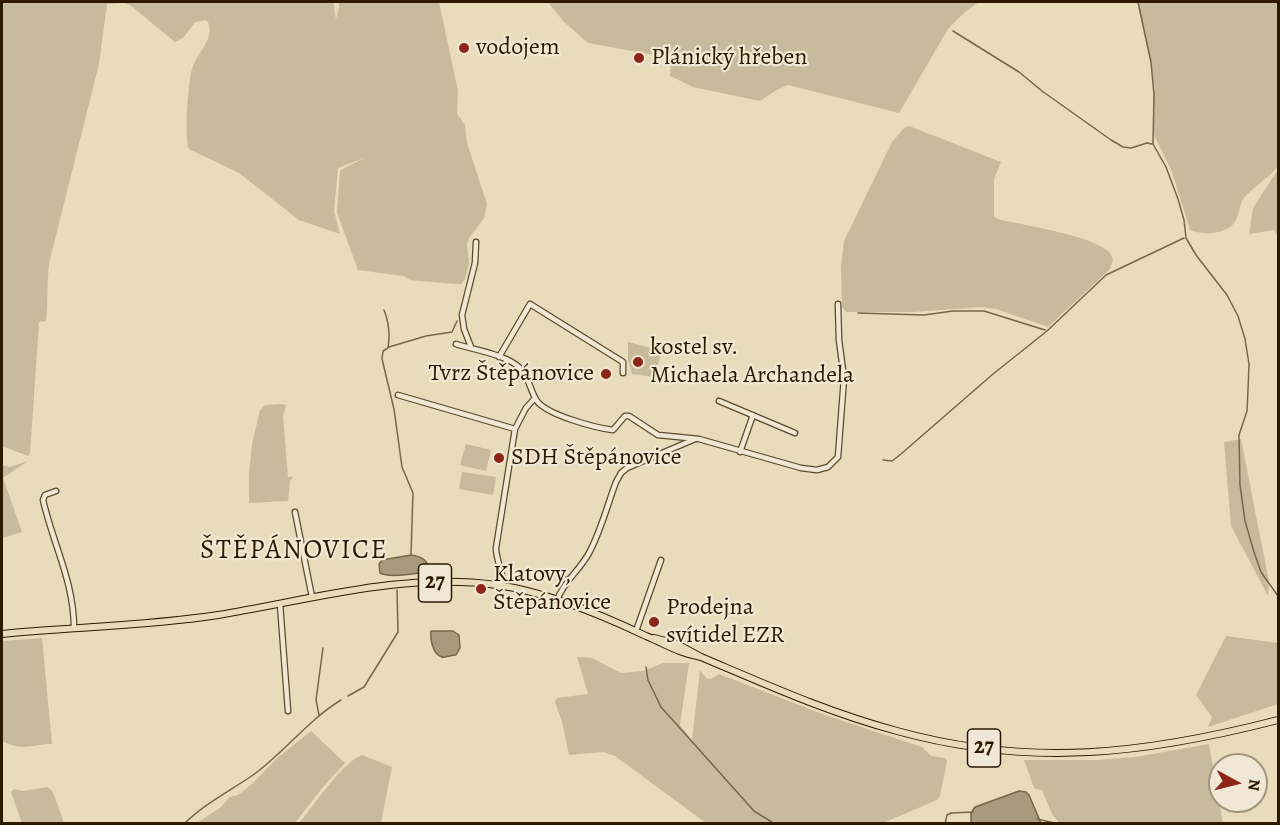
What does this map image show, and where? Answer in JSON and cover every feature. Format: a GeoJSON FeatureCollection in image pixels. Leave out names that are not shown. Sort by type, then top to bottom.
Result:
{"type":"FeatureCollection","features":[{"type":"Feature","properties":{"kind":"main road","name":"27"},"geometry":{"type":"LineString","coordinates":[[2,634],[193,618],[369,588],[454,582],[503,586],[557,600],[648,636],[677,652],[700,657],[831,710],[878,726],[929,739],[995,750],[1064,753],[1137,749],[1199,739],[1278,720]]}},
{"type":"Feature","properties":{"kind":"street"},"geometry":{"type":"LineString","coordinates":[[471,347],[462,315],[475,263],[476,242]]}},
{"type":"Feature","properties":{"kind":"street"},"geometry":{"type":"LineString","coordinates":[[499,357],[530,304],[622,362],[623,373]]}},
{"type":"Feature","properties":{"kind":"street"},"geometry":{"type":"LineString","coordinates":[[456,344],[499,357],[522,370],[539,404],[551,411],[612,430],[628,416],[658,435],[695,439],[801,468],[817,470],[828,467],[838,457],[844,378],[839,340],[838,304]]}},
{"type":"Feature","properties":{"kind":"street"},"geometry":{"type":"LineString","coordinates":[[398,394],[516,429]]}},
{"type":"Feature","properties":{"kind":"street"},"geometry":{"type":"LineString","coordinates":[[503,586],[504,578],[496,548],[516,429],[526,408],[535,398]]}},
{"type":"Feature","properties":{"kind":"street"},"geometry":{"type":"LineString","coordinates":[[719,401],[795,433]]}},
{"type":"Feature","properties":{"kind":"street"},"geometry":{"type":"LineString","coordinates":[[740,452],[753,415]]}},
{"type":"Feature","properties":{"kind":"street"},"geometry":{"type":"LineString","coordinates":[[557,600],[563,587],[581,566],[591,549],[621,473],[674,446],[695,439]]}},
{"type":"Feature","properties":{"kind":"street"},"geometry":{"type":"LineString","coordinates":[[56,491],[45,495],[43,503],[69,581],[74,610],[74,628]]}},
{"type":"Feature","properties":{"kind":"street"},"geometry":{"type":"LineString","coordinates":[[295,512],[312,597]]}},
{"type":"Feature","properties":{"kind":"street"},"geometry":{"type":"LineString","coordinates":[[636,631],[661,560]]}},
{"type":"Feature","properties":{"kind":"street"},"geometry":{"type":"LineString","coordinates":[[280,604],[288,711]]}},
{"type":"Feature","properties":{"kind":"shaded area"},"geometry":{"type":"Polygon","coordinates":[[[2,2],[333,2],[336,19],[339,2],[439,2],[458,91],[457,114],[465,125],[467,143],[487,204],[484,218],[469,238],[467,245],[469,263],[465,279],[461,284],[455,284],[410,280],[403,276],[358,270],[337,213],[340,172],[364,158],[338,168],[334,211],[340,234],[299,220],[239,173],[189,149],[187,122],[192,69],[209,35],[208,22],[206,20],[195,22],[184,37],[175,42],[130,5],[107,4],[99,64],[49,263],[46,321],[39,322],[30,454],[28,456],[2,446],[2,2]]]}},
{"type":"Feature","properties":{"kind":"shaded area"},"geometry":{"type":"Polygon","coordinates":[[[548,2],[979,2],[948,29],[899,113],[788,85],[760,101],[693,87],[670,76],[671,58],[588,43],[563,21],[548,2]]]}},
{"type":"Feature","properties":{"kind":"shaded area"},"geometry":{"type":"Polygon","coordinates":[[[1137,2],[1278,2],[1278,166],[1244,198],[1233,225],[1222,231],[1209,233],[1190,230],[1172,172],[1154,135],[1153,75],[1137,2]]]}},
{"type":"Feature","properties":{"kind":"shaded area"},"geometry":{"type":"Polygon","coordinates":[[[909,126],[1001,162],[994,179],[994,216],[997,219],[1073,236],[1100,246],[1113,258],[1110,269],[1048,327],[996,309],[982,307],[914,312],[846,312],[842,307],[841,267],[844,241],[892,142],[904,128],[909,126]]]}},
{"type":"Feature","properties":{"kind":"shaded area"},"geometry":{"type":"Polygon","coordinates":[[[1277,171],[1278,237],[1274,230],[1249,234],[1253,208],[1277,171]]]}},
{"type":"Feature","properties":{"kind":"shaded area"},"geometry":{"type":"Polygon","coordinates":[[[628,342],[662,351],[654,377],[632,374],[628,360],[628,342]]]}},
{"type":"Feature","properties":{"kind":"shaded area"},"geometry":{"type":"Polygon","coordinates":[[[265,405],[286,405],[283,416],[288,477],[293,477],[290,481],[288,501],[249,503],[252,444],[260,410],[265,405]]]}},
{"type":"Feature","properties":{"kind":"shaded area"},"geometry":{"type":"Polygon","coordinates":[[[1241,439],[1269,582],[1268,596],[1231,526],[1224,442],[1241,439]]]}},
{"type":"Feature","properties":{"kind":"shaded area"},"geometry":{"type":"Polygon","coordinates":[[[466,444],[491,450],[486,471],[460,465],[466,444]]]}},
{"type":"Feature","properties":{"kind":"shaded area"},"geometry":{"type":"Polygon","coordinates":[[[28,461],[3,478],[22,532],[2,538],[2,465],[10,467],[28,461]]]}},
{"type":"Feature","properties":{"kind":"shaded area"},"geometry":{"type":"Polygon","coordinates":[[[462,472],[496,477],[493,495],[459,489],[462,472]]]}},
{"type":"Feature","properties":{"kind":"shaded area"},"geometry":{"type":"Polygon","coordinates":[[[411,555],[426,562],[427,571],[396,575],[380,573],[379,564],[382,560],[411,555]]]}},
{"type":"Feature","properties":{"kind":"shaded area"},"geometry":{"type":"Polygon","coordinates":[[[431,631],[453,631],[459,635],[460,648],[456,655],[439,656],[434,650],[431,631]]]}},
{"type":"Feature","properties":{"kind":"shaded area"},"geometry":{"type":"Polygon","coordinates":[[[1226,636],[1278,643],[1278,704],[1208,727],[1212,717],[1196,695],[1226,636]]]}},
{"type":"Feature","properties":{"kind":"shaded area"},"geometry":{"type":"Polygon","coordinates":[[[42,638],[52,744],[16,746],[2,741],[2,641],[42,638]]]}},
{"type":"Feature","properties":{"kind":"shaded area"},"geometry":{"type":"Polygon","coordinates":[[[577,657],[592,658],[621,673],[643,671],[663,663],[689,663],[680,725],[692,740],[700,670],[706,678],[711,679],[719,674],[825,715],[922,747],[931,756],[945,758],[947,761],[940,796],[937,800],[883,823],[706,823],[615,756],[603,752],[569,755],[555,702],[557,698],[588,694],[577,657]]]}},
{"type":"Feature","properties":{"kind":"shaded area"},"geometry":{"type":"Polygon","coordinates":[[[311,731],[345,763],[295,823],[197,823],[221,807],[230,797],[238,795],[253,783],[276,759],[311,731]]]}},
{"type":"Feature","properties":{"kind":"shaded area"},"geometry":{"type":"Polygon","coordinates":[[[1209,744],[1208,813],[1221,813],[1223,823],[1060,823],[1053,816],[1042,790],[1035,789],[1024,760],[1096,760],[1135,757],[1209,744]]]}},
{"type":"Feature","properties":{"kind":"shaded area"},"geometry":{"type":"Polygon","coordinates":[[[362,755],[392,767],[381,823],[299,823],[345,767],[362,755]]]}},
{"type":"Feature","properties":{"kind":"shaded area"},"geometry":{"type":"Polygon","coordinates":[[[48,787],[53,792],[64,823],[22,823],[11,792],[14,789],[23,791],[48,787]]]}},
{"type":"Feature","properties":{"kind":"shaded area"},"geometry":{"type":"Polygon","coordinates":[[[1019,791],[1029,795],[1041,823],[971,823],[971,813],[975,807],[1019,791]]]}},
{"type":"Feature","properties":{"kind":"waterway"},"geometry":{"type":"LineString","coordinates":[[1138,2],[1151,62],[1154,95],[1153,144],[1166,167],[1178,199],[1186,238],[1196,255],[1227,295],[1238,316],[1245,339],[1249,364],[1247,411],[1239,435],[1240,485],[1245,521],[1254,552],[1261,572],[1278,596]]}},
{"type":"Feature","properties":{"kind":"waterway"},"geometry":{"type":"LineString","coordinates":[[953,31],[1019,72],[1042,91],[1123,147],[1131,148],[1147,143],[1152,144]]}},
{"type":"Feature","properties":{"kind":"waterway"},"geometry":{"type":"LineString","coordinates":[[883,460],[892,461],[901,454],[993,374],[1047,331],[1106,275],[1184,238]]}},
{"type":"Feature","properties":{"kind":"waterway"},"geometry":{"type":"LineString","coordinates":[[384,310],[389,338],[388,348],[383,351],[382,359],[394,409],[402,467],[413,493],[411,554]]}},
{"type":"Feature","properties":{"kind":"waterway"},"geometry":{"type":"LineString","coordinates":[[858,313],[924,315],[953,311],[984,311],[1045,330]]}},
{"type":"Feature","properties":{"kind":"waterway"},"geometry":{"type":"LineString","coordinates":[[389,347],[426,336],[452,332],[457,321]]}},
{"type":"Feature","properties":{"kind":"waterway"},"geometry":{"type":"LineString","coordinates":[[559,577],[567,577],[571,574]]}},
{"type":"Feature","properties":{"kind":"waterway"},"geometry":{"type":"LineString","coordinates":[[348,696],[364,687],[398,632],[397,590]]}},
{"type":"Feature","properties":{"kind":"waterway"},"geometry":{"type":"LineString","coordinates":[[319,715],[316,700],[323,648]]}},
{"type":"Feature","properties":{"kind":"waterway"},"geometry":{"type":"LineString","coordinates":[[646,667],[648,680],[661,707],[754,811],[775,824]]}},
{"type":"Feature","properties":{"kind":"waterway"},"geometry":{"type":"LineString","coordinates":[[184,824],[209,804],[253,775],[318,717],[341,700]]}},
{"type":"Feature","properties":{"kind":"waterway"},"geometry":{"type":"LineString","coordinates":[[945,824],[947,815],[951,813],[973,812]]}},
{"type":"Feature","properties":{"kind":"waterway"},"geometry":{"type":"LineString","coordinates":[[1037,819],[1059,824]]}},
{"type":"Feature","properties":{"kind":"place","name":"vodojem"},"geometry":{"type":"Point","coordinates":[464,48]}},
{"type":"Feature","properties":{"kind":"place","name":"Plánický hřeben"},"geometry":{"type":"Point","coordinates":[639,58]}},
{"type":"Feature","properties":{"kind":"place","name":"kostel sv. Michaela Archandela"},"geometry":{"type":"Point","coordinates":[638,362]}},
{"type":"Feature","properties":{"kind":"place","name":"Tvrz Štěpánovice"},"geometry":{"type":"Point","coordinates":[606,374]}},
{"type":"Feature","properties":{"kind":"place","name":"SDH Štěpánovice"},"geometry":{"type":"Point","coordinates":[499,458]}},
{"type":"Feature","properties":{"kind":"place","name":"Klatovy, Štěpánovice"},"geometry":{"type":"Point","coordinates":[481,589]}},
{"type":"Feature","properties":{"kind":"place","name":"Prodejna svítidel EZR"},"geometry":{"type":"Point","coordinates":[654,622]}},
{"type":"Feature","properties":{"kind":"district","name":"ŠTĚPÁNOVICE"},"geometry":{"type":"Point","coordinates":[294,551]}}]}
